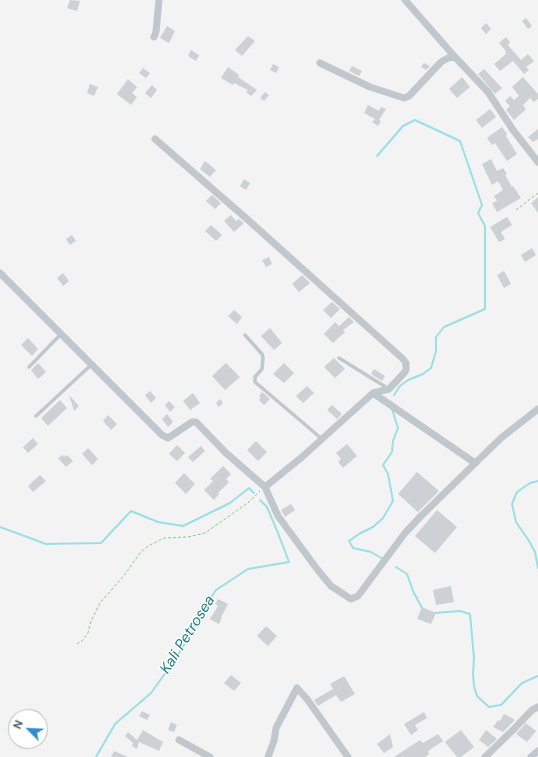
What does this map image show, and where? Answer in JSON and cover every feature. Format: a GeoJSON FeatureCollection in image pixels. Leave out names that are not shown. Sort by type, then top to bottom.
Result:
{"type":"FeatureCollection","features":[{"type":"Feature","properties":{"kind":"street"},"geometry":{"type":"LineString","coordinates":[[154,37],[156,32],[159,0]]}},
{"type":"Feature","properties":{"kind":"street"},"geometry":{"type":"LineString","coordinates":[[405,0],[488,92],[513,130],[538,162]]}},
{"type":"Feature","properties":{"kind":"street"},"geometry":{"type":"LineString","coordinates":[[320,63],[370,87],[404,98],[410,96],[441,62],[448,58],[455,57]]}},
{"type":"Feature","properties":{"kind":"street"},"geometry":{"type":"LineString","coordinates":[[156,139],[406,363],[406,370],[388,389],[373,393],[322,439],[265,486]]}},
{"type":"Feature","properties":{"kind":"street"},"geometry":{"type":"LineString","coordinates":[[0,273],[60,335],[165,437],[168,438],[192,422],[196,422],[226,453],[265,486],[278,516],[317,569],[331,586],[351,599],[358,596],[405,533],[421,516],[501,438],[538,409]]}},
{"type":"Feature","properties":{"kind":"street"},"geometry":{"type":"LineString","coordinates":[[373,393],[475,463]]}},
{"type":"Feature","properties":{"kind":"street"},"geometry":{"type":"LineString","coordinates":[[268,757],[274,741],[276,728],[297,688],[307,699],[348,757]]}},
{"type":"Feature","properties":{"kind":"street"},"geometry":{"type":"LineString","coordinates":[[484,757],[532,710],[538,707]]}},
{"type":"Feature","properties":{"kind":"street"},"geometry":{"type":"LineString","coordinates":[[179,740],[210,757]]}},
{"type":"Feature","properties":{"kind":"street"},"geometry":{"type":"LineString","coordinates":[[531,757],[538,751]]}},
{"type":"Feature","properties":{"kind":"lane"},"geometry":{"type":"LineString","coordinates":[[28,367],[60,335]]}},
{"type":"Feature","properties":{"kind":"lane"},"geometry":{"type":"LineString","coordinates":[[245,335],[264,358],[262,369],[255,378],[255,382],[322,439]]}},
{"type":"Feature","properties":{"kind":"lane"},"geometry":{"type":"LineString","coordinates":[[339,358],[388,389]]}},
{"type":"Feature","properties":{"kind":"lane"},"geometry":{"type":"LineString","coordinates":[[36,416],[91,365]]}},
{"type":"Feature","properties":{"kind":"path"},"geometry":{"type":"LineString","coordinates":[[516,210],[538,193]]}},
{"type":"Feature","properties":{"kind":"path"},"geometry":{"type":"LineString","coordinates":[[77,644],[83,640],[88,633],[91,621],[100,603],[126,573],[140,553],[148,546],[164,538],[188,537],[205,533],[249,502],[265,486]]}},
{"type":"Feature","properties":{"kind":"building"},"geometry":{"type":"Polygon","coordinates":[[[70,0],[80,1],[77,11],[67,8],[70,0]]]}},
{"type":"Feature","properties":{"kind":"building"},"geometry":{"type":"Polygon","coordinates":[[[526,18],[532,26],[528,29],[522,21],[526,18]]]}},
{"type":"Feature","properties":{"kind":"building"},"geometry":{"type":"Polygon","coordinates":[[[486,23],[491,29],[486,34],[481,28],[486,23]]]}},
{"type":"Feature","properties":{"kind":"building"},"geometry":{"type":"Polygon","coordinates":[[[167,26],[175,31],[169,43],[160,38],[167,26]]]}},
{"type":"Feature","properties":{"kind":"building"},"geometry":{"type":"Polygon","coordinates":[[[248,36],[255,41],[242,56],[235,50],[248,36]]]}},
{"type":"Feature","properties":{"kind":"building"},"geometry":{"type":"Polygon","coordinates":[[[506,37],[510,42],[508,45],[521,60],[528,54],[534,61],[526,67],[529,70],[524,74],[513,61],[500,71],[494,64],[506,54],[506,51],[499,43],[506,37]]]}},
{"type":"Feature","properties":{"kind":"building"},"geometry":{"type":"Polygon","coordinates":[[[191,50],[199,55],[196,61],[188,56],[191,50]]]}},
{"type":"Feature","properties":{"kind":"building"},"geometry":{"type":"Polygon","coordinates":[[[424,63],[430,66],[426,70],[421,67],[424,63]]]}},
{"type":"Feature","properties":{"kind":"building"},"geometry":{"type":"Polygon","coordinates":[[[273,64],[279,67],[276,73],[270,70],[273,64]]]}},
{"type":"Feature","properties":{"kind":"building"},"geometry":{"type":"Polygon","coordinates":[[[352,66],[362,71],[359,76],[349,71],[352,66]]]}},
{"type":"Feature","properties":{"kind":"building"},"geometry":{"type":"Polygon","coordinates":[[[228,67],[239,75],[238,77],[257,90],[251,96],[246,92],[248,90],[234,83],[233,85],[221,78],[228,67]]]}},
{"type":"Feature","properties":{"kind":"building"},"geometry":{"type":"Polygon","coordinates":[[[143,68],[150,73],[146,78],[139,73],[143,68]]]}},
{"type":"Feature","properties":{"kind":"building"},"geometry":{"type":"Polygon","coordinates":[[[484,69],[502,88],[495,94],[478,74],[484,69]]]}},
{"type":"Feature","properties":{"kind":"building"},"geometry":{"type":"Polygon","coordinates":[[[462,77],[470,87],[457,98],[449,89],[462,77]]]}},
{"type":"Feature","properties":{"kind":"building"},"geometry":{"type":"Polygon","coordinates":[[[523,77],[538,94],[538,99],[534,102],[530,98],[523,105],[526,109],[514,120],[506,110],[510,106],[505,101],[510,96],[514,100],[519,96],[512,87],[523,77]]]}},
{"type":"Feature","properties":{"kind":"building"},"geometry":{"type":"Polygon","coordinates":[[[128,79],[137,87],[132,93],[137,97],[131,105],[117,94],[128,79]]]}},
{"type":"Feature","properties":{"kind":"building"},"geometry":{"type":"Polygon","coordinates":[[[90,84],[98,87],[94,96],[87,93],[90,84]]]}},
{"type":"Feature","properties":{"kind":"building"},"geometry":{"type":"Polygon","coordinates":[[[152,85],[157,90],[151,98],[145,93],[152,85]]]}},
{"type":"Feature","properties":{"kind":"building"},"geometry":{"type":"Polygon","coordinates":[[[265,92],[269,95],[264,101],[260,98],[265,92]]]}},
{"type":"Feature","properties":{"kind":"building"},"geometry":{"type":"Polygon","coordinates":[[[368,105],[379,111],[381,107],[386,109],[379,120],[381,121],[378,126],[372,122],[375,119],[364,113],[368,105]]]}},
{"type":"Feature","properties":{"kind":"building"},"geometry":{"type":"Polygon","coordinates":[[[490,109],[496,117],[482,128],[476,120],[490,109]]]}},
{"type":"Feature","properties":{"kind":"building"},"geometry":{"type":"Polygon","coordinates":[[[502,127],[517,154],[507,161],[495,143],[492,145],[487,138],[502,127]]]}},
{"type":"Feature","properties":{"kind":"building"},"geometry":{"type":"Polygon","coordinates":[[[538,129],[538,139],[533,142],[528,137],[538,129]]]}},
{"type":"Feature","properties":{"kind":"building"},"geometry":{"type":"Polygon","coordinates":[[[491,159],[497,171],[503,168],[512,187],[513,186],[521,198],[497,212],[492,203],[497,201],[494,196],[503,190],[498,181],[492,185],[482,164],[491,159]]]}},
{"type":"Feature","properties":{"kind":"building"},"geometry":{"type":"Polygon","coordinates":[[[205,161],[216,170],[210,177],[200,169],[205,161]]]}},
{"type":"Feature","properties":{"kind":"building"},"geometry":{"type":"Polygon","coordinates":[[[244,179],[250,183],[246,190],[240,186],[244,179]]]}},
{"type":"Feature","properties":{"kind":"building"},"geometry":{"type":"Polygon","coordinates":[[[212,195],[221,203],[215,209],[206,201],[212,195]]]}},
{"type":"Feature","properties":{"kind":"building"},"geometry":{"type":"Polygon","coordinates":[[[538,197],[538,213],[531,203],[538,197]]]}},
{"type":"Feature","properties":{"kind":"building"},"geometry":{"type":"Polygon","coordinates":[[[231,215],[236,221],[239,219],[244,223],[234,232],[224,221],[231,215]]]}},
{"type":"Feature","properties":{"kind":"building"},"geometry":{"type":"Polygon","coordinates":[[[507,217],[512,225],[501,232],[505,239],[499,242],[490,227],[507,217]]]}},
{"type":"Feature","properties":{"kind":"building"},"geometry":{"type":"Polygon","coordinates":[[[211,225],[222,235],[216,241],[205,231],[211,225]]]}},
{"type":"Feature","properties":{"kind":"building"},"geometry":{"type":"Polygon","coordinates":[[[72,235],[76,241],[70,245],[66,239],[72,235]]]}},
{"type":"Feature","properties":{"kind":"building"},"geometry":{"type":"Polygon","coordinates":[[[532,248],[536,255],[525,262],[521,255],[532,248]]]}},
{"type":"Feature","properties":{"kind":"building"},"geometry":{"type":"Polygon","coordinates":[[[269,257],[272,264],[266,267],[262,260],[269,257]]]}},
{"type":"Feature","properties":{"kind":"building"},"geometry":{"type":"Polygon","coordinates":[[[504,271],[511,284],[504,288],[497,275],[504,271]]]}},
{"type":"Feature","properties":{"kind":"building"},"geometry":{"type":"Polygon","coordinates":[[[63,273],[69,281],[63,286],[57,278],[63,273]]]}},
{"type":"Feature","properties":{"kind":"building"},"geometry":{"type":"Polygon","coordinates":[[[302,275],[310,283],[299,292],[292,284],[302,275]]]}},
{"type":"Feature","properties":{"kind":"building"},"geometry":{"type":"Polygon","coordinates":[[[332,302],[340,309],[331,318],[323,310],[332,302]]]}},
{"type":"Feature","properties":{"kind":"building"},"geometry":{"type":"Polygon","coordinates":[[[234,310],[242,317],[237,324],[228,316],[234,310]]]}},
{"type":"Feature","properties":{"kind":"building"},"geometry":{"type":"Polygon","coordinates":[[[349,317],[354,322],[343,330],[345,332],[333,343],[324,334],[335,322],[339,326],[349,317]]]}},
{"type":"Feature","properties":{"kind":"building"},"geometry":{"type":"Polygon","coordinates":[[[270,328],[282,343],[274,350],[261,336],[270,328]]]}},
{"type":"Feature","properties":{"kind":"building"},"geometry":{"type":"Polygon","coordinates":[[[28,338],[38,349],[32,356],[21,345],[28,338]]]}},
{"type":"Feature","properties":{"kind":"building"},"geometry":{"type":"Polygon","coordinates":[[[334,358],[345,369],[335,378],[324,367],[334,358]]]}},
{"type":"Feature","properties":{"kind":"building"},"geometry":{"type":"Polygon","coordinates":[[[38,363],[46,372],[38,379],[31,370],[38,363]]]}},
{"type":"Feature","properties":{"kind":"building"},"geometry":{"type":"Polygon","coordinates":[[[226,363],[240,377],[225,390],[212,376],[226,363]]]}},
{"type":"Feature","properties":{"kind":"building"},"geometry":{"type":"Polygon","coordinates":[[[284,363],[294,373],[284,383],[273,374],[284,363]]]}},
{"type":"Feature","properties":{"kind":"building"},"geometry":{"type":"Polygon","coordinates":[[[374,369],[385,376],[382,381],[371,374],[374,369]]]}},
{"type":"Feature","properties":{"kind":"building"},"geometry":{"type":"Polygon","coordinates":[[[307,386],[314,393],[303,403],[296,396],[307,386]]]}},
{"type":"Feature","properties":{"kind":"building"},"geometry":{"type":"Polygon","coordinates":[[[150,391],[156,398],[151,403],[145,395],[150,391]]]}},
{"type":"Feature","properties":{"kind":"building"},"geometry":{"type":"Polygon","coordinates":[[[262,392],[270,399],[264,405],[259,400],[261,398],[259,396],[262,392]]]}},
{"type":"Feature","properties":{"kind":"building"},"geometry":{"type":"Polygon","coordinates":[[[193,393],[200,403],[190,410],[183,401],[193,393]]]}},
{"type":"Feature","properties":{"kind":"building"},"geometry":{"type":"Polygon","coordinates":[[[69,395],[79,406],[74,411],[69,395]]]}},
{"type":"Feature","properties":{"kind":"building"},"geometry":{"type":"Polygon","coordinates":[[[220,399],[223,403],[219,407],[216,403],[220,399]]]}},
{"type":"Feature","properties":{"kind":"building"},"geometry":{"type":"Polygon","coordinates":[[[60,400],[67,408],[48,426],[41,418],[60,400]]]}},
{"type":"Feature","properties":{"kind":"building"},"geometry":{"type":"Polygon","coordinates":[[[169,401],[175,407],[170,412],[165,405],[169,401]]]}},
{"type":"Feature","properties":{"kind":"building"},"geometry":{"type":"Polygon","coordinates":[[[332,405],[342,414],[337,419],[327,410],[332,405]]]}},
{"type":"Feature","properties":{"kind":"building"},"geometry":{"type":"Polygon","coordinates":[[[167,414],[173,422],[168,427],[162,419],[167,414]]]}},
{"type":"Feature","properties":{"kind":"building"},"geometry":{"type":"Polygon","coordinates":[[[108,415],[117,424],[111,430],[103,421],[108,415]]]}},
{"type":"Feature","properties":{"kind":"building"},"geometry":{"type":"Polygon","coordinates":[[[33,438],[38,444],[28,453],[23,447],[33,438]]]}},
{"type":"Feature","properties":{"kind":"building"},"geometry":{"type":"Polygon","coordinates":[[[256,441],[267,452],[258,461],[247,450],[256,441]]]}},
{"type":"Feature","properties":{"kind":"building"},"geometry":{"type":"Polygon","coordinates":[[[347,444],[357,456],[343,468],[338,462],[341,459],[336,453],[347,444]]]}},
{"type":"Feature","properties":{"kind":"building"},"geometry":{"type":"Polygon","coordinates":[[[177,445],[185,453],[177,461],[169,454],[177,445]]]}},
{"type":"Feature","properties":{"kind":"building"},"geometry":{"type":"Polygon","coordinates":[[[201,446],[205,451],[193,462],[188,457],[201,446]]]}},
{"type":"Feature","properties":{"kind":"building"},"geometry":{"type":"Polygon","coordinates":[[[88,448],[98,459],[92,465],[82,454],[88,448]]]}},
{"type":"Feature","properties":{"kind":"building"},"geometry":{"type":"Polygon","coordinates":[[[63,455],[64,457],[67,455],[73,461],[66,467],[58,458],[63,455]]]}},
{"type":"Feature","properties":{"kind":"building"},"geometry":{"type":"Polygon","coordinates":[[[223,466],[231,474],[226,479],[229,482],[218,493],[219,494],[214,500],[204,490],[213,481],[210,479],[223,466]]]}},
{"type":"Feature","properties":{"kind":"building"},"geometry":{"type":"Polygon","coordinates":[[[417,472],[439,491],[418,512],[398,494],[417,472]]]}},
{"type":"Feature","properties":{"kind":"building"},"geometry":{"type":"Polygon","coordinates":[[[184,473],[195,484],[186,494],[175,483],[184,473]]]}},
{"type":"Feature","properties":{"kind":"building"},"geometry":{"type":"Polygon","coordinates":[[[40,475],[46,481],[33,492],[28,486],[40,475]]]}},
{"type":"Feature","properties":{"kind":"building"},"geometry":{"type":"Polygon","coordinates":[[[291,504],[295,510],[285,517],[281,510],[291,504]]]}},
{"type":"Feature","properties":{"kind":"building"},"geometry":{"type":"Polygon","coordinates":[[[437,510],[457,527],[435,553],[415,536],[437,510]]]}},
{"type":"Feature","properties":{"kind":"building"},"geometry":{"type":"Polygon","coordinates":[[[451,586],[454,602],[436,605],[433,590],[451,586]]]}},
{"type":"Feature","properties":{"kind":"building"},"geometry":{"type":"Polygon","coordinates":[[[218,599],[228,604],[219,624],[210,619],[218,606],[215,604],[218,599]]]}},
{"type":"Feature","properties":{"kind":"building"},"geometry":{"type":"Polygon","coordinates":[[[422,607],[436,613],[431,624],[417,619],[422,607]]]}},
{"type":"Feature","properties":{"kind":"building"},"geometry":{"type":"Polygon","coordinates":[[[266,626],[277,636],[268,646],[257,636],[266,626]]]}},
{"type":"Feature","properties":{"kind":"building"},"geometry":{"type":"Polygon","coordinates":[[[231,675],[241,683],[234,691],[224,683],[231,675]]]}},
{"type":"Feature","properties":{"kind":"building"},"geometry":{"type":"Polygon","coordinates":[[[344,676],[355,694],[341,702],[336,695],[318,706],[314,700],[333,689],[330,684],[344,676]]]}},
{"type":"Feature","properties":{"kind":"building"},"geometry":{"type":"Polygon","coordinates":[[[142,711],[150,715],[147,720],[139,716],[142,711]]]}},
{"type":"Feature","properties":{"kind":"building"},"geometry":{"type":"Polygon","coordinates":[[[424,712],[427,718],[415,725],[418,730],[411,735],[404,724],[424,712]]]}},
{"type":"Feature","properties":{"kind":"building"},"geometry":{"type":"Polygon","coordinates":[[[504,714],[515,720],[503,732],[493,727],[498,720],[500,721],[504,714]]]}},
{"type":"Feature","properties":{"kind":"building"},"geometry":{"type":"Polygon","coordinates":[[[171,722],[177,725],[174,732],[168,730],[171,722]]]}},
{"type":"Feature","properties":{"kind":"building"},"geometry":{"type":"Polygon","coordinates":[[[526,723],[536,731],[527,742],[516,734],[526,723]]]}},
{"type":"Feature","properties":{"kind":"building"},"geometry":{"type":"Polygon","coordinates":[[[143,730],[163,742],[159,751],[139,742],[137,749],[132,746],[133,743],[125,736],[128,732],[137,740],[143,730]]]}},
{"type":"Feature","properties":{"kind":"building"},"geometry":{"type":"Polygon","coordinates":[[[461,730],[474,747],[461,757],[457,757],[445,742],[461,730]]]}},
{"type":"Feature","properties":{"kind":"building"},"geometry":{"type":"Polygon","coordinates":[[[486,730],[497,739],[488,747],[479,740],[486,730]]]}},
{"type":"Feature","properties":{"kind":"building"},"geometry":{"type":"Polygon","coordinates":[[[390,734],[393,747],[384,753],[377,744],[390,734]]]}},
{"type":"Feature","properties":{"kind":"building"},"geometry":{"type":"Polygon","coordinates":[[[438,734],[443,741],[428,751],[429,754],[425,757],[394,757],[420,740],[423,743],[438,734]]]}},
{"type":"Feature","properties":{"kind":"building"},"geometry":{"type":"Polygon","coordinates":[[[114,751],[128,757],[111,757],[114,751]]]}},
{"type":"Feature","properties":{"kind":"waterway"},"geometry":{"type":"LineString","coordinates":[[377,156],[403,126],[415,120],[460,141],[482,205],[478,213],[485,226],[485,309],[444,327],[436,337],[436,351],[431,368],[423,374],[408,380],[400,386],[394,395]]}},
{"type":"Feature","properties":{"kind":"waterway"},"geometry":{"type":"LineString","coordinates":[[383,559],[371,552],[353,548],[349,541],[373,527],[383,518],[393,501],[388,474],[383,465],[392,452],[393,441],[398,428],[392,409]]}},
{"type":"Feature","properties":{"kind":"waterway"},"geometry":{"type":"LineString","coordinates":[[538,481],[530,483],[517,492],[512,504],[516,522],[535,552],[538,568]]}},
{"type":"Feature","properties":{"kind":"waterway","name":"Kali Petrosea"},"geometry":{"type":"LineString","coordinates":[[0,527],[46,544],[101,543],[131,511],[158,522],[183,526],[230,503],[249,488],[254,493]]}},
{"type":"Feature","properties":{"kind":"waterway","name":"Kali Petrosea"},"geometry":{"type":"LineString","coordinates":[[96,757],[115,724],[151,693],[174,661],[216,590],[248,569],[289,562],[267,507],[260,500]]}},
{"type":"Feature","properties":{"kind":"waterway"},"geometry":{"type":"LineString","coordinates":[[396,567],[407,574],[413,591],[422,608]]}},
{"type":"Feature","properties":{"kind":"waterway"},"geometry":{"type":"LineString","coordinates":[[434,613],[460,611],[470,614],[474,658],[474,686],[477,696],[489,707],[501,705],[522,683],[538,676]]}}]}
